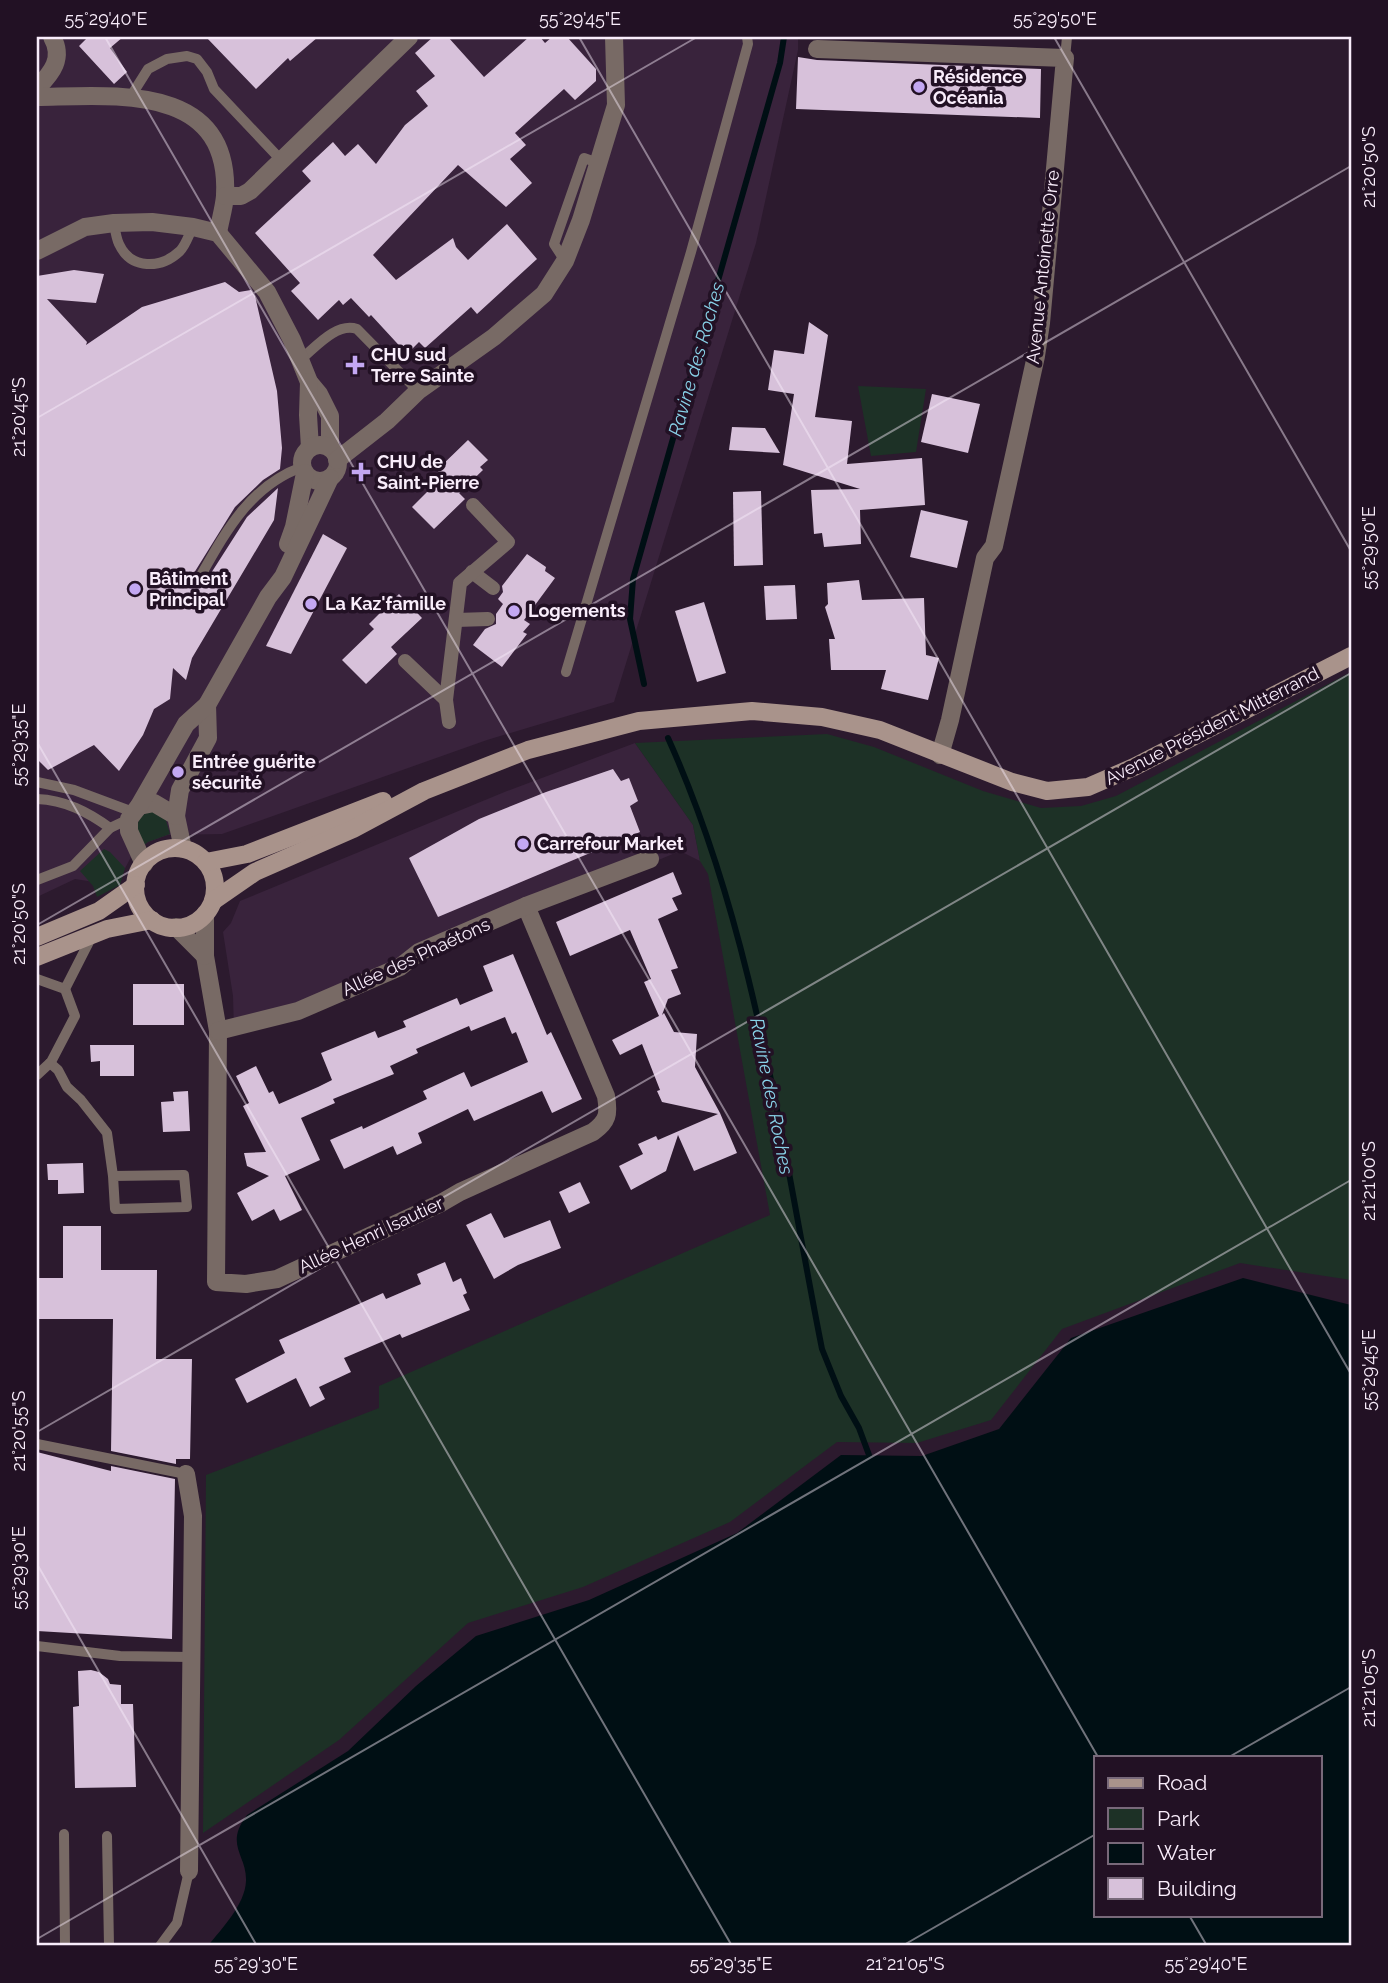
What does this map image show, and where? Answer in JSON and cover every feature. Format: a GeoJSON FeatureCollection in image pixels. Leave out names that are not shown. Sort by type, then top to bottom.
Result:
{"type":"FeatureCollection","features":[{"type":"Feature","properties":{"kind":"main road","name":"Avenue Président Mitterrand"},"geometry":{"type":"LineString","coordinates":[[209,907],[255,872],[353,829],[424,791],[528,750],[584,734],[639,722],[751,711],[833,719],[880,730],[1012,782],[1047,791],[1088,787],[1134,767],[1351,656]]}},
{"type":"Feature","properties":{"kind":"main road","name":"Avenue Président Mitterrand"},"geometry":{"type":"LineString","coordinates":[[206,862],[247,854],[388,799],[424,791]]}},
{"type":"Feature","properties":{"kind":"main road"},"geometry":{"type":"LineString","coordinates":[[183,849],[200,856],[206,862],[213,874],[215,887],[209,907],[187,926],[168,927],[152,920],[139,904],[135,885],[144,864],[161,850],[183,849]]}},
{"type":"Feature","properties":{"kind":"main road"},"geometry":{"type":"LineString","coordinates":[[37,937],[99,911],[135,885]]}},
{"type":"Feature","properties":{"kind":"main road"},"geometry":{"type":"LineString","coordinates":[[37,957],[92,935],[138,921],[152,920]]}},
{"type":"Feature","properties":{"kind":"street"},"geometry":{"type":"LineString","coordinates":[[37,88],[57,61],[58,52],[52,37]]}},
{"type":"Feature","properties":{"kind":"street"},"geometry":{"type":"LineString","coordinates":[[225,196],[241,196],[250,191],[409,37]]}},
{"type":"Feature","properties":{"kind":"street"},"geometry":{"type":"LineString","coordinates":[[334,454],[387,421],[418,391],[494,337],[544,294],[565,261],[616,105],[614,37]]}},
{"type":"Feature","properties":{"kind":"street"},"geometry":{"type":"LineString","coordinates":[[817,49],[1065,58]]}},
{"type":"Feature","properties":{"kind":"street","name":"Avenue Antoinette Orre"},"geometry":{"type":"LineString","coordinates":[[940,755],[985,558],[994,546],[1036,356],[1065,58]]}},
{"type":"Feature","properties":{"kind":"street"},"geometry":{"type":"LineString","coordinates":[[37,97],[131,96],[169,103],[193,116],[214,139],[222,159],[225,196],[218,233]]}},
{"type":"Feature","properties":{"kind":"street"},"geometry":{"type":"LineString","coordinates":[[37,251],[85,227],[114,223],[152,222],[218,233],[267,292],[292,340],[309,382],[319,394],[330,416],[337,467],[283,576],[268,597],[207,705],[186,724],[134,813],[129,831],[144,864]]}},
{"type":"Feature","properties":{"kind":"street"},"geometry":{"type":"LineString","coordinates":[[309,382],[310,448]]}},
{"type":"Feature","properties":{"kind":"street"},"geometry":{"type":"LineString","coordinates":[[268,597],[294,527],[305,454],[310,448],[323,446],[334,454]]}},
{"type":"Feature","properties":{"kind":"street"},"geometry":{"type":"LineString","coordinates":[[303,470],[316,481],[330,478]]}},
{"type":"Feature","properties":{"kind":"street"},"geometry":{"type":"LineString","coordinates":[[449,722],[446,701],[460,583],[508,542],[473,505]]}},
{"type":"Feature","properties":{"kind":"street"},"geometry":{"type":"LineString","coordinates":[[472,572],[493,588]]}},
{"type":"Feature","properties":{"kind":"street"},"geometry":{"type":"LineString","coordinates":[[456,620],[488,620]]}},
{"type":"Feature","properties":{"kind":"street"},"geometry":{"type":"LineString","coordinates":[[405,661],[446,701]]}},
{"type":"Feature","properties":{"kind":"street"},"geometry":{"type":"LineString","coordinates":[[183,849],[176,816],[180,790],[208,737],[207,705]]}},
{"type":"Feature","properties":{"kind":"street"},"geometry":{"type":"LineString","coordinates":[[134,813],[153,803],[176,816]]}},
{"type":"Feature","properties":{"kind":"street","name":"Allée des Phaétons"},"geometry":{"type":"LineString","coordinates":[[218,1031],[298,1011],[400,967],[419,952],[526,906],[650,859]]}},
{"type":"Feature","properties":{"kind":"street","name":"Allée Henri Isautier"},"geometry":{"type":"LineString","coordinates":[[209,907],[205,956],[218,1031],[216,1282],[246,1284],[277,1279],[593,1132],[604,1124],[609,1113],[606,1096],[526,906]]}},
{"type":"Feature","properties":{"kind":"street"},"geometry":{"type":"LineString","coordinates":[[176,928],[205,956]]}},
{"type":"Feature","properties":{"kind":"street"},"geometry":{"type":"LineString","coordinates":[[186,1474],[192,1516],[189,1871]]}},
{"type":"Feature","properties":{"kind":"lane"},"geometry":{"type":"LineString","coordinates":[[566,672],[691,251],[748,44],[747,37]]}},
{"type":"Feature","properties":{"kind":"lane"},"geometry":{"type":"LineString","coordinates":[[1065,58],[1067,37]]}},
{"type":"Feature","properties":{"kind":"lane"},"geometry":{"type":"LineString","coordinates":[[131,96],[148,69],[167,58],[187,56],[197,59],[207,72],[214,89],[282,161]]}},
{"type":"Feature","properties":{"kind":"lane"},"geometry":{"type":"LineString","coordinates":[[114,223],[119,244],[133,261],[147,266],[166,260],[181,250],[194,227]]}},
{"type":"Feature","properties":{"kind":"lane"},"geometry":{"type":"LineString","coordinates":[[300,360],[339,329],[349,326],[357,329],[418,391]]}},
{"type":"Feature","properties":{"kind":"lane"},"geometry":{"type":"LineString","coordinates":[[201,577],[225,531],[260,491],[282,474],[303,470]]}},
{"type":"Feature","properties":{"kind":"lane"},"geometry":{"type":"LineString","coordinates":[[37,782],[74,790],[134,813]]}},
{"type":"Feature","properties":{"kind":"lane"},"geometry":{"type":"LineString","coordinates":[[37,799],[55,799],[75,807],[110,828]]}},
{"type":"Feature","properties":{"kind":"lane"},"geometry":{"type":"LineString","coordinates":[[37,880],[72,866],[110,828],[134,813]]}},
{"type":"Feature","properties":{"kind":"lane"},"geometry":{"type":"LineString","coordinates":[[37,1075],[50,1063],[75,1016],[65,989],[92,935]]}},
{"type":"Feature","properties":{"kind":"lane"},"geometry":{"type":"LineString","coordinates":[[37,979],[65,989]]}},
{"type":"Feature","properties":{"kind":"lane"},"geometry":{"type":"LineString","coordinates":[[50,1063],[58,1070],[67,1087],[107,1132],[115,1209],[187,1207],[184,1175],[113,1176]]}},
{"type":"Feature","properties":{"kind":"lane"},"geometry":{"type":"LineString","coordinates":[[37,1444],[186,1474]]}},
{"type":"Feature","properties":{"kind":"lane"},"geometry":{"type":"LineString","coordinates":[[37,1646],[120,1656],[191,1657]]}},
{"type":"Feature","properties":{"kind":"lane"},"geometry":{"type":"LineString","coordinates":[[64,1834],[65,1946]]}},
{"type":"Feature","properties":{"kind":"lane"},"geometry":{"type":"LineString","coordinates":[[107,1836],[109,1946]]}},
{"type":"Feature","properties":{"kind":"lane"},"geometry":{"type":"LineString","coordinates":[[160,1946],[177,1923],[189,1871]]}},
{"type":"Feature","properties":{"kind":"shaded area","name":"CHU de Saint-Pierre"},"geometry":{"type":"Polygon","coordinates":[[[37,37],[798,37],[798,50],[756,243],[614,702],[487,740],[222,834],[168,835],[148,842],[131,857],[119,886],[75,879],[37,897],[37,37]]]}},
{"type":"Feature","properties":{"kind":"shaded area"},"geometry":{"type":"Polygon","coordinates":[[[635,743],[693,825],[700,861],[680,851],[529,914],[234,1030],[233,996],[223,932],[231,923],[240,901],[507,791],[635,743]]]}},
{"type":"Feature","properties":{"kind":"green space"},"geometry":{"type":"Polygon","coordinates":[[[858,386],[926,389],[916,452],[871,456],[858,386]]]}},
{"type":"Feature","properties":{"kind":"green space"},"geometry":{"type":"Polygon","coordinates":[[[1351,672],[1351,1280],[1240,1263],[1062,1329],[991,1420],[917,1443],[837,1442],[730,1522],[583,1587],[468,1623],[339,1740],[203,1833],[206,1475],[379,1408],[379,1386],[770,1215],[708,874],[700,861],[693,825],[635,743],[827,734],[874,747],[983,791],[1041,808],[1081,806],[1116,796],[1351,672]]]}},
{"type":"Feature","properties":{"kind":"green space"},"geometry":{"type":"Polygon","coordinates":[[[153,811],[165,817],[170,834],[143,846],[138,829],[139,820],[146,813],[153,811]]]}},
{"type":"Feature","properties":{"kind":"green space"},"geometry":{"type":"Polygon","coordinates":[[[104,849],[125,868],[120,885],[97,897],[93,886],[80,871],[104,849]]]}},
{"type":"Feature","properties":{"kind":"water"},"geometry":{"type":"Polygon","coordinates":[[[1243,1278],[1351,1305],[1351,1946],[208,1946],[232,1916],[245,1890],[245,1872],[238,1850],[237,1834],[247,1815],[348,1751],[416,1686],[476,1636],[589,1600],[737,1533],[841,1455],[922,1456],[999,1429],[1071,1338],[1243,1278]]]}},
{"type":"Feature","properties":{"kind":"building"},"geometry":{"type":"Polygon","coordinates":[[[88,37],[123,37],[110,48],[127,72],[114,84],[79,46],[88,37]]]}},
{"type":"Feature","properties":{"kind":"building"},"geometry":{"type":"Polygon","coordinates":[[[206,37],[318,37],[290,61],[288,58],[256,89],[206,37]]]}},
{"type":"Feature","properties":{"kind":"building"},"geometry":{"type":"Polygon","coordinates":[[[433,37],[448,37],[484,77],[529,37],[540,37],[545,43],[552,37],[567,37],[596,69],[596,81],[575,100],[564,89],[515,133],[526,145],[510,159],[532,183],[506,207],[458,165],[373,255],[396,280],[453,238],[456,247],[468,260],[507,224],[537,259],[477,314],[471,307],[425,348],[419,342],[407,354],[371,315],[369,317],[351,298],[343,305],[339,300],[318,320],[291,291],[300,283],[255,233],[311,181],[302,171],[333,142],[345,156],[358,144],[376,164],[405,125],[428,106],[416,91],[435,76],[415,53],[433,37]]]}},
{"type":"Feature","properties":{"kind":"building","name":"Résidence Océania"},"geometry":{"type":"Polygon","coordinates":[[[798,57],[1041,69],[1040,118],[796,109],[798,57]]]}},
{"type":"Feature","properties":{"kind":"building","name":"Bâtiment Principal"},"geometry":{"type":"Polygon","coordinates":[[[74,270],[104,274],[96,303],[47,299],[87,342],[86,345],[142,307],[225,282],[239,292],[251,290],[255,296],[277,391],[282,448],[280,469],[263,480],[235,507],[194,573],[194,581],[199,584],[206,581],[247,517],[278,488],[274,520],[192,658],[186,680],[173,668],[170,699],[154,709],[143,735],[119,771],[94,745],[48,770],[37,759],[37,276],[74,270]]]}},
{"type":"Feature","properties":{"kind":"building"},"geometry":{"type":"Polygon","coordinates":[[[809,322],[828,335],[815,417],[852,421],[847,464],[922,458],[925,505],[860,510],[861,544],[824,547],[822,533],[814,534],[811,490],[860,489],[783,465],[794,394],[768,390],[774,350],[804,354],[809,322]]]}},
{"type":"Feature","properties":{"kind":"building"},"geometry":{"type":"Polygon","coordinates":[[[932,394],[980,404],[968,453],[921,442],[932,394]]]}},
{"type":"Feature","properties":{"kind":"building"},"geometry":{"type":"Polygon","coordinates":[[[732,427],[765,428],[780,453],[729,450],[732,427]]]}},
{"type":"Feature","properties":{"kind":"building"},"geometry":{"type":"Polygon","coordinates":[[[468,440],[488,460],[480,467],[483,470],[459,493],[465,499],[434,529],[412,507],[443,476],[437,470],[468,440]]]}},
{"type":"Feature","properties":{"kind":"building"},"geometry":{"type":"Polygon","coordinates":[[[761,491],[763,565],[734,566],[733,492],[761,491]]]}},
{"type":"Feature","properties":{"kind":"building"},"geometry":{"type":"Polygon","coordinates":[[[921,510],[968,521],[957,568],[910,557],[921,510]]]}},
{"type":"Feature","properties":{"kind":"building","name":"La Kaz'famille"},"geometry":{"type":"Polygon","coordinates":[[[323,534],[347,548],[291,654],[266,646],[323,534]]]}},
{"type":"Feature","properties":{"kind":"building","name":"Logements"},"geometry":{"type":"Polygon","coordinates":[[[527,554],[546,567],[545,571],[555,578],[524,620],[530,624],[523,632],[527,634],[502,667],[473,645],[485,629],[496,624],[496,614],[503,604],[498,599],[503,592],[502,586],[527,554]]]}},
{"type":"Feature","properties":{"kind":"building"},"geometry":{"type":"Polygon","coordinates":[[[859,580],[862,600],[924,598],[926,655],[939,658],[928,700],[881,689],[886,670],[831,670],[829,639],[835,639],[825,607],[828,604],[827,583],[859,580]]]}},
{"type":"Feature","properties":{"kind":"building"},"geometry":{"type":"Polygon","coordinates":[[[795,585],[797,619],[766,620],[764,586],[795,585]]]}},
{"type":"Feature","properties":{"kind":"building"},"geometry":{"type":"Polygon","coordinates":[[[399,594],[422,618],[391,647],[397,654],[366,684],[342,660],[374,629],[369,624],[399,594]]]}},
{"type":"Feature","properties":{"kind":"building"},"geometry":{"type":"Polygon","coordinates":[[[704,602],[726,673],[697,682],[675,611],[704,602]]]}},
{"type":"Feature","properties":{"kind":"building","name":"Carrefour Market"},"geometry":{"type":"Polygon","coordinates":[[[613,769],[621,781],[629,778],[638,801],[630,806],[640,832],[438,917],[409,858],[479,819],[613,769]]]}},
{"type":"Feature","properties":{"kind":"building"},"geometry":{"type":"Polygon","coordinates":[[[673,872],[682,894],[672,898],[678,910],[658,919],[678,968],[671,970],[681,994],[668,999],[662,1015],[664,1013],[674,1032],[697,1034],[695,1067],[720,1113],[737,1153],[694,1171],[678,1135],[666,1171],[631,1190],[619,1166],[643,1154],[638,1144],[656,1136],[658,1140],[718,1114],[662,1102],[642,1044],[620,1055],[612,1040],[659,1016],[644,982],[651,979],[630,930],[570,956],[556,922],[673,872]]]}},
{"type":"Feature","properties":{"kind":"building"},"geometry":{"type":"Polygon","coordinates":[[[513,954],[547,1035],[551,1032],[582,1099],[552,1113],[542,1091],[474,1121],[468,1109],[418,1133],[422,1143],[397,1155],[393,1146],[344,1169],[330,1140],[362,1126],[363,1129],[427,1099],[423,1091],[464,1072],[471,1087],[528,1062],[516,1032],[512,1034],[505,1017],[471,1031],[469,1026],[416,1049],[418,1053],[390,1066],[394,1074],[333,1099],[335,1103],[301,1118],[320,1160],[285,1176],[302,1210],[280,1221],[274,1209],[252,1221],[237,1193],[269,1176],[247,1166],[244,1153],[266,1152],[243,1106],[249,1103],[236,1076],[256,1066],[269,1093],[273,1091],[279,1104],[318,1087],[332,1080],[321,1053],[375,1031],[378,1038],[406,1027],[403,1021],[457,998],[460,1005],[493,991],[483,966],[513,954]]]}},
{"type":"Feature","properties":{"kind":"building"},"geometry":{"type":"Polygon","coordinates":[[[133,984],[184,984],[184,1025],[133,1025],[133,984]]]}},
{"type":"Feature","properties":{"kind":"building"},"geometry":{"type":"Polygon","coordinates":[[[90,1045],[134,1045],[134,1076],[100,1076],[100,1061],[91,1062],[90,1045]]]}},
{"type":"Feature","properties":{"kind":"building"},"geometry":{"type":"Polygon","coordinates":[[[188,1091],[190,1131],[163,1132],[161,1102],[174,1101],[173,1092],[188,1091]]]}},
{"type":"Feature","properties":{"kind":"building"},"geometry":{"type":"Polygon","coordinates":[[[83,1163],[84,1193],[58,1194],[58,1180],[48,1180],[47,1164],[83,1163]]]}},
{"type":"Feature","properties":{"kind":"building"},"geometry":{"type":"Polygon","coordinates":[[[580,1182],[590,1203],[569,1213],[559,1192],[580,1182]]]}},
{"type":"Feature","properties":{"kind":"building"},"geometry":{"type":"Polygon","coordinates":[[[491,1213],[504,1238],[550,1220],[561,1248],[518,1265],[494,1279],[466,1225],[491,1213]]]}},
{"type":"Feature","properties":{"kind":"building"},"geometry":{"type":"Polygon","coordinates":[[[63,1226],[101,1226],[101,1270],[157,1270],[156,1359],[192,1359],[190,1459],[176,1459],[176,1464],[111,1451],[113,1319],[37,1319],[37,1278],[63,1278],[63,1226]]]}},
{"type":"Feature","properties":{"kind":"building"},"geometry":{"type":"Polygon","coordinates":[[[445,1262],[453,1282],[461,1278],[467,1293],[463,1295],[470,1310],[402,1338],[400,1334],[344,1358],[351,1372],[319,1387],[325,1399],[310,1407],[296,1378],[247,1403],[235,1379],[285,1353],[279,1340],[383,1293],[386,1299],[421,1284],[417,1274],[445,1262]]]}},
{"type":"Feature","properties":{"kind":"building"},"geometry":{"type":"Polygon","coordinates":[[[37,1452],[111,1471],[111,1466],[175,1479],[172,1639],[37,1631],[37,1452]]]}},
{"type":"Feature","properties":{"kind":"building"},"geometry":{"type":"Polygon","coordinates":[[[78,1671],[99,1672],[110,1684],[121,1685],[121,1704],[133,1704],[136,1787],[75,1788],[73,1707],[79,1706],[78,1671]]]}},
{"type":"Feature","properties":{"kind":"waterway","name":"Ravine des Roches"},"geometry":{"type":"LineString","coordinates":[[644,684],[630,619],[633,579],[780,63],[784,37]]}},
{"type":"Feature","properties":{"kind":"waterway","name":"Ravine des Roches"},"geometry":{"type":"LineString","coordinates":[[668,738],[698,811],[744,962],[778,1116],[822,1349],[869,1455]]}},
{"type":"Feature","properties":{"kind":"place","name":"Résidence Océania"},"geometry":{"type":"Point","coordinates":[919,87]}},
{"type":"Feature","properties":{"kind":"place","name":"CHU sud Terre Sainte"},"geometry":{"type":"Point","coordinates":[355,365]}},
{"type":"Feature","properties":{"kind":"place","name":"CHU de Saint-Pierre"},"geometry":{"type":"Point","coordinates":[361,472]}},
{"type":"Feature","properties":{"kind":"place","name":"Bâtiment Principal"},"geometry":{"type":"Point","coordinates":[135,589]}},
{"type":"Feature","properties":{"kind":"place","name":"La Kaz'famille"},"geometry":{"type":"Point","coordinates":[311,604]}},
{"type":"Feature","properties":{"kind":"place","name":"Logements"},"geometry":{"type":"Point","coordinates":[514,611]}},
{"type":"Feature","properties":{"kind":"place","name":"Entrée guérite sécurité"},"geometry":{"type":"Point","coordinates":[178,772]}},
{"type":"Feature","properties":{"kind":"place","name":"Carrefour Market"},"geometry":{"type":"Point","coordinates":[523,844]}}]}
